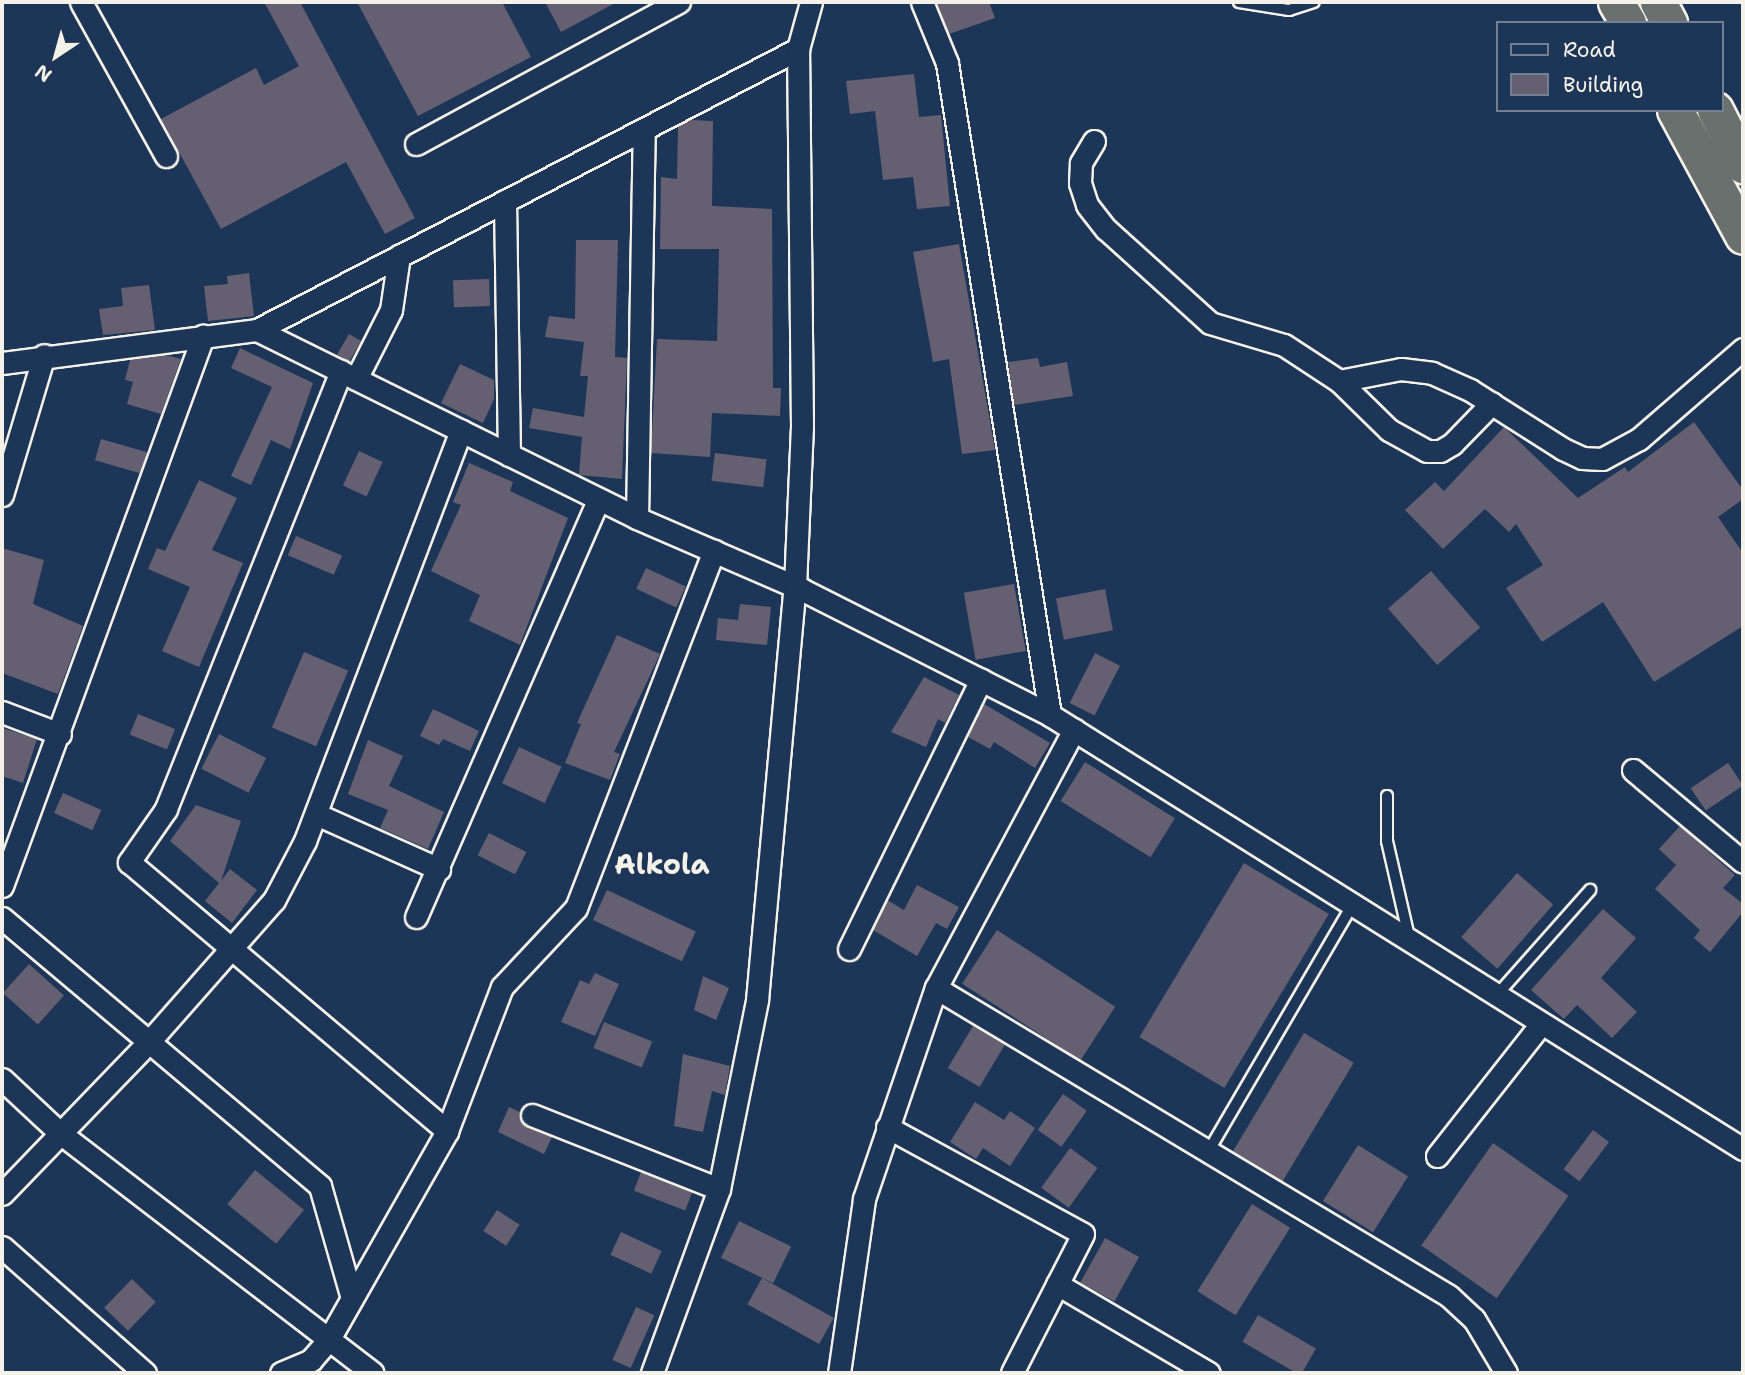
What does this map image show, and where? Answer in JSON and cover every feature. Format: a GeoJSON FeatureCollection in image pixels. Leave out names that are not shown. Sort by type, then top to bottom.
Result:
{"type":"FeatureCollection","features":[{"type":"Feature","properties":{"kind":"highway"},"geometry":{"type":"LineString","coordinates":[[1616,2],[1627,21]]}},
{"type":"Feature","properties":{"kind":"highway"},"geometry":{"type":"LineString","coordinates":[[1658,2],[1668,21]]}},
{"type":"Feature","properties":{"kind":"highway"},"geometry":{"type":"LineString","coordinates":[[1676,112],[1743,236]]}},
{"type":"Feature","properties":{"kind":"highway"},"geometry":{"type":"LineString","coordinates":[[1716,112],[1743,165]]}},
{"type":"Feature","properties":{"kind":"street"},"geometry":{"type":"LineString","coordinates":[[81,2],[166,156]]}},
{"type":"Feature","properties":{"kind":"street"},"geometry":{"type":"LineString","coordinates":[[416,144],[679,2]]}},
{"type":"Feature","properties":{"kind":"street"},"geometry":{"type":"LineString","coordinates":[[652,1373],[719,1188],[757,1000],[795,586],[802,426],[798,49],[811,2]]}},
{"type":"Feature","properties":{"kind":"street"},"geometry":{"type":"LineString","coordinates":[[922,2],[947,63],[1050,715]]}},
{"type":"Feature","properties":{"kind":"street"},"geometry":{"type":"LineString","coordinates":[[2,363],[44,355],[257,330],[798,49]]}},
{"type":"Feature","properties":{"kind":"street"},"geometry":{"type":"LineString","coordinates":[[637,518],[644,129]]}},
{"type":"Feature","properties":{"kind":"street"},"geometry":{"type":"LineString","coordinates":[[1094,141],[1081,163],[1080,183],[1087,205],[1106,229],[1210,323],[1284,345],[1339,381],[1389,430],[1427,451],[1440,451],[1452,444],[1492,403]]}},
{"type":"Feature","properties":{"kind":"street"},"geometry":{"type":"LineString","coordinates":[[505,201],[509,455]]}},
{"type":"Feature","properties":{"kind":"street"},"geometry":{"type":"LineString","coordinates":[[399,256],[391,310],[348,375],[166,809],[130,862],[231,952],[447,1131]]}},
{"type":"Feature","properties":{"kind":"street"},"geometry":{"type":"LineString","coordinates":[[257,330],[637,518],[795,586],[1050,715],[1743,1149]]}},
{"type":"Feature","properties":{"kind":"street"},"geometry":{"type":"LineString","coordinates":[[2,886],[60,734],[203,336]]}},
{"type":"Feature","properties":{"kind":"street"},"geometry":{"type":"LineString","coordinates":[[1339,381],[1415,370],[1450,379],[1563,449],[1582,458],[1602,459],[1640,439],[1743,349]]}},
{"type":"Feature","properties":{"kind":"street"},"geometry":{"type":"LineString","coordinates":[[2,495],[44,355]]}},
{"type":"Feature","properties":{"kind":"street"},"geometry":{"type":"LineString","coordinates":[[2,1194],[147,1044],[231,952],[274,900],[316,814],[461,431]]}},
{"type":"Feature","properties":{"kind":"street"},"geometry":{"type":"LineString","coordinates":[[416,917],[598,499]]}},
{"type":"Feature","properties":{"kind":"street"},"geometry":{"type":"LineString","coordinates":[[281,1373],[310,1360],[329,1339],[447,1131],[502,987],[576,908],[714,551]]}},
{"type":"Feature","properties":{"kind":"street"},"geometry":{"type":"LineString","coordinates":[[849,949],[981,680]]}},
{"type":"Feature","properties":{"kind":"street"},"geometry":{"type":"LineString","coordinates":[[2,712],[60,734]]}},
{"type":"Feature","properties":{"kind":"street"},"geometry":{"type":"LineString","coordinates":[[839,1373],[864,1199],[936,988],[1074,730]]}},
{"type":"Feature","properties":{"kind":"street"},"geometry":{"type":"LineString","coordinates":[[1633,770],[1743,863]]}},
{"type":"Feature","properties":{"kind":"street"},"geometry":{"type":"LineString","coordinates":[[316,814],[439,869]]}},
{"type":"Feature","properties":{"kind":"street"},"geometry":{"type":"LineString","coordinates":[[2,918],[147,1044],[320,1186],[352,1298]]}},
{"type":"Feature","properties":{"kind":"street"},"geometry":{"type":"LineString","coordinates":[[936,988],[1449,1296],[1474,1319],[1506,1373]]}},
{"type":"Feature","properties":{"kind":"street"},"geometry":{"type":"LineString","coordinates":[[1437,1156],[1541,1024]]}},
{"type":"Feature","properties":{"kind":"street"},"geometry":{"type":"LineString","coordinates":[[2,1079],[60,1133],[373,1373]]}},
{"type":"Feature","properties":{"kind":"street"},"geometry":{"type":"LineString","coordinates":[[532,1115],[719,1188]]}},
{"type":"Feature","properties":{"kind":"street"},"geometry":{"type":"LineString","coordinates":[[887,1127],[1083,1234],[1012,1373]]}},
{"type":"Feature","properties":{"kind":"street"},"geometry":{"type":"LineString","coordinates":[[2,1247],[145,1373]]}},
{"type":"Feature","properties":{"kind":"street"},"geometry":{"type":"LineString","coordinates":[[1057,1284],[1209,1373]]}},
{"type":"Feature","properties":{"kind":"lane"},"geometry":{"type":"LineString","coordinates":[[1239,2],[1289,10],[1314,2]]}},
{"type":"Feature","properties":{"kind":"lane"},"geometry":{"type":"LineString","coordinates":[[1387,796],[1387,841],[1410,942]]}},
{"type":"Feature","properties":{"kind":"lane"},"geometry":{"type":"LineString","coordinates":[[1496,996],[1590,890]]}},
{"type":"Feature","properties":{"kind":"lane"},"geometry":{"type":"LineString","coordinates":[[1208,1152],[1352,906]]}},
{"type":"Feature","properties":{"kind":"building"},"geometry":{"type":"Polygon","coordinates":[[[264,2],[300,2],[415,218],[385,234],[346,162],[221,229],[161,119],[256,68],[264,85],[299,66],[264,2]]]}},
{"type":"Feature","properties":{"kind":"building"},"geometry":{"type":"Polygon","coordinates":[[[357,2],[502,2],[531,57],[418,116],[357,2]]]}},
{"type":"Feature","properties":{"kind":"building"},"geometry":{"type":"Polygon","coordinates":[[[545,2],[617,2],[561,32],[545,2]]]}},
{"type":"Feature","properties":{"kind":"building"},"geometry":{"type":"Polygon","coordinates":[[[936,2],[989,2],[995,18],[949,34],[936,2]]]}},
{"type":"Feature","properties":{"kind":"building"},"geometry":{"type":"Polygon","coordinates":[[[914,74],[919,117],[941,115],[950,206],[917,209],[913,177],[883,180],[875,111],[850,114],[846,81],[914,74]]]}},
{"type":"Feature","properties":{"kind":"building"},"geometry":{"type":"Polygon","coordinates":[[[690,120],[713,121],[712,206],[772,209],[773,388],[781,388],[780,416],[712,413],[710,457],[651,453],[657,339],[717,341],[719,249],[660,249],[661,177],[677,179],[678,126],[690,120]]]}},
{"type":"Feature","properties":{"kind":"building"},"geometry":{"type":"Polygon","coordinates":[[[576,240],[618,240],[615,357],[627,358],[622,479],[579,475],[582,437],[529,428],[533,408],[584,417],[588,376],[580,376],[584,342],[545,337],[549,316],[575,319],[576,240]]]}},
{"type":"Feature","properties":{"kind":"building"},"geometry":{"type":"Polygon","coordinates":[[[959,244],[995,450],[962,454],[949,359],[933,362],[913,252],[959,244]]]}},
{"type":"Feature","properties":{"kind":"building"},"geometry":{"type":"Polygon","coordinates":[[[249,273],[254,316],[208,321],[204,286],[228,284],[227,276],[249,273]]]}},
{"type":"Feature","properties":{"kind":"building"},"geometry":{"type":"Polygon","coordinates":[[[489,279],[490,306],[454,307],[453,280],[489,279]]]}},
{"type":"Feature","properties":{"kind":"building"},"geometry":{"type":"Polygon","coordinates":[[[149,285],[155,330],[103,335],[99,309],[123,306],[121,288],[149,285]]]}},
{"type":"Feature","properties":{"kind":"building"},"geometry":{"type":"Polygon","coordinates":[[[349,334],[361,341],[349,362],[337,355],[349,334]]]}},
{"type":"Feature","properties":{"kind":"building"},"geometry":{"type":"Polygon","coordinates":[[[240,348],[313,383],[290,449],[271,440],[251,485],[231,476],[272,387],[231,368],[240,348]]]}},
{"type":"Feature","properties":{"kind":"building"},"geometry":{"type":"Polygon","coordinates":[[[165,355],[181,359],[161,414],[127,404],[133,382],[125,380],[130,360],[165,355]]]}},
{"type":"Feature","properties":{"kind":"building"},"geometry":{"type":"Polygon","coordinates":[[[1038,358],[1040,367],[1067,362],[1073,396],[1014,405],[1008,362],[1038,358]]]}},
{"type":"Feature","properties":{"kind":"building"},"geometry":{"type":"Polygon","coordinates":[[[460,364],[494,380],[494,399],[483,423],[441,403],[460,364]]]}},
{"type":"Feature","properties":{"kind":"building"},"geometry":{"type":"Polygon","coordinates":[[[1694,422],[1743,490],[1743,499],[1718,517],[1743,553],[1743,626],[1654,682],[1603,602],[1542,642],[1506,588],[1543,565],[1516,524],[1509,532],[1485,509],[1443,549],[1405,510],[1435,482],[1444,491],[1504,427],[1578,498],[1625,467],[1628,472],[1694,422]]]}},
{"type":"Feature","properties":{"kind":"building"},"geometry":{"type":"Polygon","coordinates":[[[101,439],[147,452],[141,473],[95,460],[101,439]]]}},
{"type":"Feature","properties":{"kind":"building"},"geometry":{"type":"Polygon","coordinates":[[[359,451],[383,462],[367,496],[343,485],[359,451]]]}},
{"type":"Feature","properties":{"kind":"building"},"geometry":{"type":"Polygon","coordinates":[[[715,453],[767,459],[763,487],[712,481],[715,453]]]}},
{"type":"Feature","properties":{"kind":"building"},"geometry":{"type":"Polygon","coordinates":[[[469,463],[513,482],[510,491],[568,518],[520,645],[469,621],[480,595],[431,571],[461,505],[453,502],[469,463]]]}},
{"type":"Feature","properties":{"kind":"building"},"geometry":{"type":"Polygon","coordinates":[[[199,480],[237,498],[212,550],[243,563],[199,667],[162,651],[190,587],[148,569],[157,548],[165,551],[199,480]]]}},
{"type":"Feature","properties":{"kind":"building"},"geometry":{"type":"Polygon","coordinates":[[[296,536],[342,556],[334,575],[288,555],[296,536]]]}},
{"type":"Feature","properties":{"kind":"building"},"geometry":{"type":"Polygon","coordinates":[[[2,548],[44,560],[33,604],[83,626],[58,694],[2,673],[2,548]]]}},
{"type":"Feature","properties":{"kind":"building"},"geometry":{"type":"Polygon","coordinates":[[[646,568],[686,587],[676,607],[636,589],[646,568]]]}},
{"type":"Feature","properties":{"kind":"building"},"geometry":{"type":"Polygon","coordinates":[[[1431,571],[1480,628],[1437,665],[1388,608],[1431,571]]]}},
{"type":"Feature","properties":{"kind":"building"},"geometry":{"type":"Polygon","coordinates":[[[1014,584],[1026,651],[976,660],[964,593],[1014,584]]]}},
{"type":"Feature","properties":{"kind":"building"},"geometry":{"type":"Polygon","coordinates":[[[1105,589],[1113,630],[1064,640],[1056,599],[1105,589]]]}},
{"type":"Feature","properties":{"kind":"building"},"geometry":{"type":"Polygon","coordinates":[[[740,604],[771,607],[767,645],[716,640],[718,618],[738,620],[740,604]]]}},
{"type":"Feature","properties":{"kind":"building"},"geometry":{"type":"Polygon","coordinates":[[[617,635],[660,654],[614,752],[620,754],[610,780],[565,763],[581,724],[577,723],[617,635]]]}},
{"type":"Feature","properties":{"kind":"building"},"geometry":{"type":"Polygon","coordinates":[[[304,652],[348,671],[316,746],[272,727],[304,652]]]}},
{"type":"Feature","properties":{"kind":"building"},"geometry":{"type":"Polygon","coordinates":[[[1095,653],[1120,666],[1095,716],[1070,703],[1095,653]]]}},
{"type":"Feature","properties":{"kind":"building"},"geometry":{"type":"Polygon","coordinates":[[[924,677],[959,695],[945,723],[938,719],[926,747],[891,732],[924,677]]]}},
{"type":"Feature","properties":{"kind":"building"},"geometry":{"type":"Polygon","coordinates":[[[984,704],[1050,743],[1035,768],[994,742],[990,749],[968,737],[984,704]]]}},
{"type":"Feature","properties":{"kind":"building"},"geometry":{"type":"Polygon","coordinates":[[[433,709],[479,731],[470,751],[443,739],[439,745],[420,736],[433,709]]]}},
{"type":"Feature","properties":{"kind":"building"},"geometry":{"type":"Polygon","coordinates":[[[138,714],[175,729],[167,749],[130,734],[138,714]]]}},
{"type":"Feature","properties":{"kind":"building"},"geometry":{"type":"Polygon","coordinates":[[[2,728],[37,739],[23,783],[2,776],[2,728]]]}},
{"type":"Feature","properties":{"kind":"building"},"geometry":{"type":"Polygon","coordinates":[[[219,734],[266,758],[249,793],[201,769],[219,734]]]}},
{"type":"Feature","properties":{"kind":"building"},"geometry":{"type":"Polygon","coordinates":[[[368,740],[403,756],[389,786],[444,812],[428,849],[380,828],[388,810],[348,794],[368,740]]]}},
{"type":"Feature","properties":{"kind":"building"},"geometry":{"type":"Polygon","coordinates":[[[519,747],[562,767],[545,803],[502,783],[519,747]]]}},
{"type":"Feature","properties":{"kind":"building"},"geometry":{"type":"Polygon","coordinates":[[[1085,762],[1175,818],[1151,857],[1061,801],[1085,762]]]}},
{"type":"Feature","properties":{"kind":"building"},"geometry":{"type":"Polygon","coordinates":[[[1728,763],[1743,785],[1706,811],[1691,788],[1728,763]]]}},
{"type":"Feature","properties":{"kind":"building"},"geometry":{"type":"Polygon","coordinates":[[[63,793],[101,810],[92,830],[54,813],[63,793]]]}},
{"type":"Feature","properties":{"kind":"building"},"geometry":{"type":"Polygon","coordinates":[[[196,805],[241,821],[221,881],[230,869],[257,890],[232,923],[205,901],[219,883],[170,841],[196,805]]]}},
{"type":"Feature","properties":{"kind":"building"},"geometry":{"type":"Polygon","coordinates":[[[1680,826],[1735,875],[1723,888],[1743,904],[1743,912],[1710,952],[1694,938],[1700,930],[1655,889],[1676,865],[1659,849],[1680,826]]]}},
{"type":"Feature","properties":{"kind":"building"},"geometry":{"type":"Polygon","coordinates":[[[489,833],[526,852],[515,874],[478,855],[489,833]]]}},
{"type":"Feature","properties":{"kind":"building"},"geometry":{"type":"Polygon","coordinates":[[[1244,863],[1329,914],[1224,1088],[1139,1037],[1244,863]]]}},
{"type":"Feature","properties":{"kind":"building"},"geometry":{"type":"Polygon","coordinates":[[[1517,873],[1553,904],[1497,969],[1461,937],[1517,873]]]}},
{"type":"Feature","properties":{"kind":"building"},"geometry":{"type":"Polygon","coordinates":[[[917,885],[959,907],[947,929],[936,923],[917,956],[873,930],[887,900],[904,910],[917,885]]]}},
{"type":"Feature","properties":{"kind":"building"},"geometry":{"type":"Polygon","coordinates":[[[607,890],[696,931],[682,961],[593,920],[607,890]]]}},
{"type":"Feature","properties":{"kind":"building"},"geometry":{"type":"Polygon","coordinates":[[[1603,909],[1636,938],[1601,978],[1637,1012],[1612,1038],[1577,1005],[1564,1019],[1531,990],[1603,909]]]}},
{"type":"Feature","properties":{"kind":"building"},"geometry":{"type":"Polygon","coordinates":[[[997,930],[1115,1007],[1080,1060],[962,984],[997,930]]]}},
{"type":"Feature","properties":{"kind":"building"},"geometry":{"type":"Polygon","coordinates":[[[29,964],[64,995],[38,1024],[3,993],[29,964]]]}},
{"type":"Feature","properties":{"kind":"building"},"geometry":{"type":"Polygon","coordinates":[[[595,973],[619,984],[595,1036],[561,1022],[580,980],[589,984],[595,973]]]}},
{"type":"Feature","properties":{"kind":"building"},"geometry":{"type":"Polygon","coordinates":[[[703,976],[729,988],[716,1020],[694,1010],[703,976]]]}},
{"type":"Feature","properties":{"kind":"building"},"geometry":{"type":"Polygon","coordinates":[[[604,1022],[652,1041],[642,1067],[594,1048],[604,1022]]]}},
{"type":"Feature","properties":{"kind":"building"},"geometry":{"type":"Polygon","coordinates":[[[973,1026],[1005,1045],[979,1087],[948,1068],[973,1026]]]}},
{"type":"Feature","properties":{"kind":"building"},"geometry":{"type":"Polygon","coordinates":[[[1304,1033],[1354,1063],[1283,1181],[1233,1151],[1304,1033]]]}},
{"type":"Feature","properties":{"kind":"building"},"geometry":{"type":"Polygon","coordinates":[[[683,1054],[730,1066],[725,1095],[712,1091],[703,1132],[674,1126],[683,1054]]]}},
{"type":"Feature","properties":{"kind":"building"},"geometry":{"type":"Polygon","coordinates":[[[1063,1094],[1087,1111],[1062,1147],[1038,1130],[1063,1094]]]}},
{"type":"Feature","properties":{"kind":"building"},"geometry":{"type":"Polygon","coordinates":[[[975,1102],[1004,1120],[1010,1111],[1035,1128],[1010,1166],[983,1148],[976,1159],[950,1142],[975,1102]]]}},
{"type":"Feature","properties":{"kind":"building"},"geometry":{"type":"Polygon","coordinates":[[[509,1107],[520,1112],[527,1127],[552,1137],[544,1154],[498,1132],[509,1107]]]}},
{"type":"Feature","properties":{"kind":"building"},"geometry":{"type":"Polygon","coordinates":[[[1593,1130],[1609,1142],[1579,1181],[1564,1169],[1593,1130]]]}},
{"type":"Feature","properties":{"kind":"building"},"geometry":{"type":"Polygon","coordinates":[[[1493,1143],[1568,1196],[1497,1298],[1421,1245],[1493,1143]]]}},
{"type":"Feature","properties":{"kind":"building"},"geometry":{"type":"Polygon","coordinates":[[[1358,1145],[1408,1176],[1373,1232],[1323,1201],[1358,1145]]]}},
{"type":"Feature","properties":{"kind":"building"},"geometry":{"type":"Polygon","coordinates":[[[1070,1148],[1098,1168],[1069,1208],[1041,1188],[1070,1148]]]}},
{"type":"Feature","properties":{"kind":"building"},"geometry":{"type":"Polygon","coordinates":[[[255,1170],[304,1210],[276,1244],[227,1204],[255,1170]]]}},
{"type":"Feature","properties":{"kind":"building"},"geometry":{"type":"Polygon","coordinates":[[[641,1172],[692,1192],[685,1210],[634,1191],[641,1172]]]}},
{"type":"Feature","properties":{"kind":"building"},"geometry":{"type":"Polygon","coordinates":[[[1252,1204],[1290,1228],[1236,1315],[1197,1291],[1252,1204]]]}},
{"type":"Feature","properties":{"kind":"building"},"geometry":{"type":"Polygon","coordinates":[[[497,1210],[520,1225],[506,1246],[483,1231],[497,1210]]]}},
{"type":"Feature","properties":{"kind":"building"},"geometry":{"type":"Polygon","coordinates":[[[739,1221],[791,1246],[773,1283],[721,1258],[739,1221]]]}},
{"type":"Feature","properties":{"kind":"building"},"geometry":{"type":"Polygon","coordinates":[[[621,1232],[662,1251],[651,1274],[610,1255],[621,1232]]]}},
{"type":"Feature","properties":{"kind":"building"},"geometry":{"type":"Polygon","coordinates":[[[1105,1238],[1139,1257],[1114,1302],[1080,1283],[1105,1238]]]}},
{"type":"Feature","properties":{"kind":"building"},"geometry":{"type":"Polygon","coordinates":[[[762,1278],[834,1318],[819,1344],[747,1304],[762,1278]]]}},
{"type":"Feature","properties":{"kind":"building"},"geometry":{"type":"Polygon","coordinates":[[[132,1279],[156,1302],[128,1331],[104,1308],[132,1279]]]}},
{"type":"Feature","properties":{"kind":"building"},"geometry":{"type":"Polygon","coordinates":[[[636,1307],[654,1315],[631,1368],[612,1360],[636,1307]]]}},
{"type":"Feature","properties":{"kind":"building"},"geometry":{"type":"Polygon","coordinates":[[[1258,1315],[1316,1348],[1302,1373],[1296,1373],[1242,1342],[1258,1315]]]}},
{"type":"Feature","properties":{"kind":"district","name":"Alkola"},"geometry":{"type":"Point","coordinates":[662,864]}}]}
